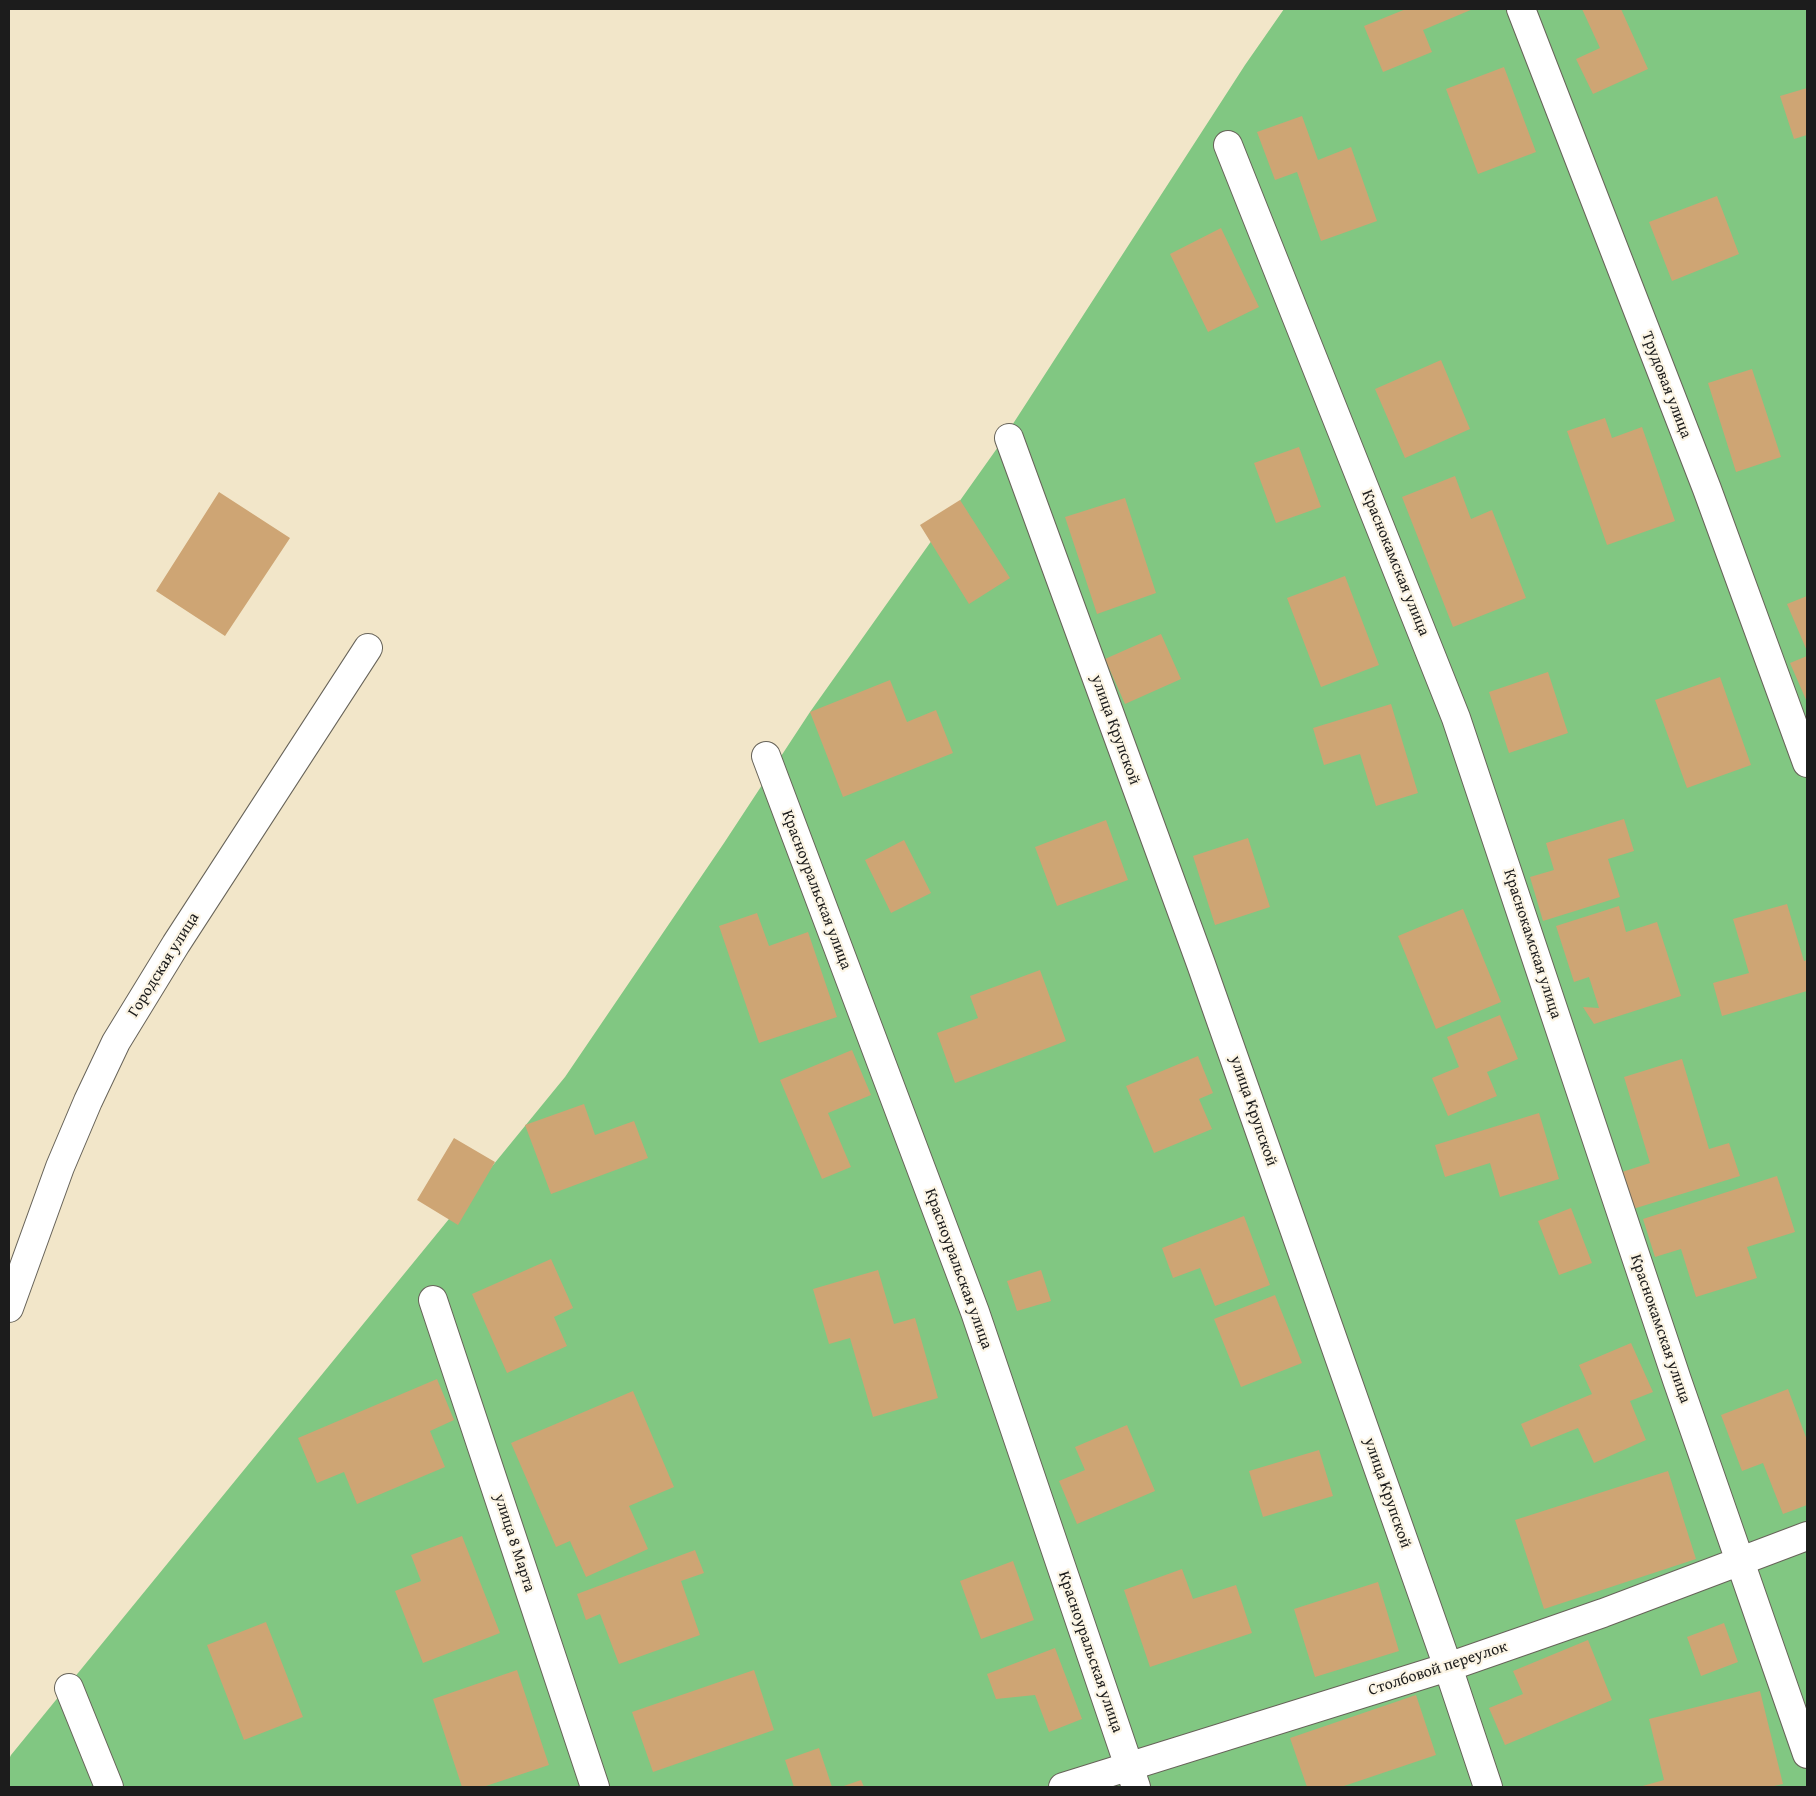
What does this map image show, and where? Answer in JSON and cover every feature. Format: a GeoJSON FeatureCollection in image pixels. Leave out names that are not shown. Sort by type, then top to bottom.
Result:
{"type":"FeatureCollection","features":[{"type":"Feature","properties":{"kind":"street","name":"Трудовая улица"},"geometry":{"type":"LineString","coordinates":[[1521,9],[1703,480],[1807,763]]}},
{"type":"Feature","properties":{"kind":"street","name":"Краснокамская улица"},"geometry":{"type":"LineString","coordinates":[[1228,145],[1456,718],[1674,1370],[1807,1754]]}},
{"type":"Feature","properties":{"kind":"street","name":"улица Крупской"},"geometry":{"type":"LineString","coordinates":[[1009,438],[1204,974],[1448,1667],[1488,1787]]}},
{"type":"Feature","properties":{"kind":"street","name":"Городская улица"},"geometry":{"type":"LineString","coordinates":[[9,1308],[60,1167],[116,1042],[176,944],[368,648]]}},
{"type":"Feature","properties":{"kind":"street","name":"Красноуральская улица"},"geometry":{"type":"LineString","coordinates":[[766,756],[975,1312],[1132,1777]]}},
{"type":"Feature","properties":{"kind":"street","name":"улица 8 Марта"},"geometry":{"type":"LineString","coordinates":[[433,1300],[595,1787]]}},
{"type":"Feature","properties":{"kind":"street","name":"Столбовой переулок"},"geometry":{"type":"LineString","coordinates":[[1063,1787],[1132,1777],[1603,1613],[1807,1536]]}},
{"type":"Feature","properties":{"kind":"street"},"geometry":{"type":"LineString","coordinates":[[69,1688],[109,1787]]}},
{"type":"Feature","properties":{"kind":"green space"},"geometry":{"type":"Polygon","coordinates":[[[1284,9],[1807,9],[1807,1787],[9,1787],[9,1759],[11,1755],[565,1077],[724,843],[810,712],[998,447],[1245,65],[1284,9]]]}},
{"type":"Feature","properties":{"kind":"building"},"geometry":{"type":"Polygon","coordinates":[[[1406,9],[1473,9],[1423,30],[1432,52],[1383,72],[1364,26],[1406,9]]]}},
{"type":"Feature","properties":{"kind":"building"},"geometry":{"type":"Polygon","coordinates":[[[1582,9],[1621,9],[1648,69],[1593,94],[1576,59],[1600,48],[1582,9]]]}},
{"type":"Feature","properties":{"kind":"building"},"geometry":{"type":"Polygon","coordinates":[[[1504,67],[1536,152],[1478,174],[1446,89],[1504,67]]]}},
{"type":"Feature","properties":{"kind":"building"},"geometry":{"type":"Polygon","coordinates":[[[1807,88],[1807,135],[1794,139],[1780,96],[1807,88]]]}},
{"type":"Feature","properties":{"kind":"building"},"geometry":{"type":"Polygon","coordinates":[[[1302,116],[1318,160],[1351,147],[1377,221],[1321,241],[1297,172],[1275,180],[1257,132],[1302,116]]]}},
{"type":"Feature","properties":{"kind":"building"},"geometry":{"type":"Polygon","coordinates":[[[1717,196],[1739,254],[1672,281],[1649,222],[1717,196]]]}},
{"type":"Feature","properties":{"kind":"building"},"geometry":{"type":"Polygon","coordinates":[[[1221,228],[1259,307],[1208,332],[1170,254],[1221,228]]]}},
{"type":"Feature","properties":{"kind":"building"},"geometry":{"type":"Polygon","coordinates":[[[1441,360],[1470,429],[1405,458],[1375,389],[1441,360]]]}},
{"type":"Feature","properties":{"kind":"building"},"geometry":{"type":"Polygon","coordinates":[[[1752,369],[1781,457],[1736,472],[1708,383],[1752,369]]]}},
{"type":"Feature","properties":{"kind":"building"},"geometry":{"type":"Polygon","coordinates":[[[1605,418],[1612,438],[1642,427],[1675,521],[1607,545],[1567,431],[1605,418]]]}},
{"type":"Feature","properties":{"kind":"building"},"geometry":{"type":"Polygon","coordinates":[[[1299,447],[1321,507],[1276,523],[1254,463],[1299,447]]]}},
{"type":"Feature","properties":{"kind":"building"},"geometry":{"type":"Polygon","coordinates":[[[1455,476],[1471,519],[1492,510],[1526,598],[1453,627],[1402,497],[1455,476]]]}},
{"type":"Feature","properties":{"kind":"building"},"geometry":{"type":"Polygon","coordinates":[[[219,492],[290,538],[225,636],[156,591],[219,492]]]}},
{"type":"Feature","properties":{"kind":"building"},"geometry":{"type":"Polygon","coordinates":[[[1125,498],[1156,593],[1097,614],[1065,517],[1125,498]]]}},
{"type":"Feature","properties":{"kind":"building"},"geometry":{"type":"Polygon","coordinates":[[[960,500],[1010,578],[969,604],[920,525],[960,500]]]}},
{"type":"Feature","properties":{"kind":"building"},"geometry":{"type":"Polygon","coordinates":[[[1345,576],[1379,665],[1321,687],[1287,598],[1345,576]]]}},
{"type":"Feature","properties":{"kind":"building"},"geometry":{"type":"Polygon","coordinates":[[[1807,596],[1807,651],[1787,604],[1807,596]]]}},
{"type":"Feature","properties":{"kind":"building"},"geometry":{"type":"Polygon","coordinates":[[[1161,634],[1181,679],[1125,704],[1105,659],[1161,634]]]}},
{"type":"Feature","properties":{"kind":"building"},"geometry":{"type":"Polygon","coordinates":[[[1807,656],[1807,702],[1790,663],[1807,656]]]}},
{"type":"Feature","properties":{"kind":"building"},"geometry":{"type":"Polygon","coordinates":[[[1548,672],[1568,733],[1509,753],[1489,692],[1548,672]]]}},
{"type":"Feature","properties":{"kind":"building"},"geometry":{"type":"Polygon","coordinates":[[[1720,677],[1751,765],[1687,788],[1655,700],[1720,677]]]}},
{"type":"Feature","properties":{"kind":"building"},"geometry":{"type":"Polygon","coordinates":[[[890,680],[907,722],[936,710],[953,753],[843,797],[810,712],[890,680]]]}},
{"type":"Feature","properties":{"kind":"building"},"geometry":{"type":"Polygon","coordinates":[[[1391,704],[1418,793],[1376,806],[1360,754],[1324,765],[1313,728],[1391,704]]]}},
{"type":"Feature","properties":{"kind":"building"},"geometry":{"type":"Polygon","coordinates":[[[1624,819],[1634,851],[1608,859],[1620,897],[1543,921],[1530,877],[1554,870],[1546,843],[1624,819]]]}},
{"type":"Feature","properties":{"kind":"building"},"geometry":{"type":"Polygon","coordinates":[[[1106,820],[1128,880],[1057,906],[1035,847],[1106,820]]]}},
{"type":"Feature","properties":{"kind":"building"},"geometry":{"type":"Polygon","coordinates":[[[1248,838],[1270,907],[1215,925],[1193,856],[1248,838]]]}},
{"type":"Feature","properties":{"kind":"building"},"geometry":{"type":"Polygon","coordinates":[[[904,840],[931,893],[891,913],[865,860],[904,840]]]}},
{"type":"Feature","properties":{"kind":"building"},"geometry":{"type":"Polygon","coordinates":[[[1787,904],[1804,961],[1807,960],[1807,991],[1722,1016],[1713,983],[1749,973],[1733,919],[1787,904]]]}},
{"type":"Feature","properties":{"kind":"building"},"geometry":{"type":"Polygon","coordinates":[[[1619,906],[1626,932],[1657,922],[1681,996],[1594,1024],[1583,1007],[1599,1008],[1589,977],[1574,982],[1556,926],[1619,906]]]}},
{"type":"Feature","properties":{"kind":"building"},"geometry":{"type":"Polygon","coordinates":[[[1463,909],[1501,1002],[1436,1029],[1398,936],[1463,909]]]}},
{"type":"Feature","properties":{"kind":"building"},"geometry":{"type":"Polygon","coordinates":[[[757,913],[769,946],[808,932],[837,1017],[759,1043],[719,926],[757,913]]]}},
{"type":"Feature","properties":{"kind":"building"},"geometry":{"type":"Polygon","coordinates":[[[1040,970],[1066,1041],[955,1083],[937,1033],[978,1018],[970,996],[1040,970]]]}},
{"type":"Feature","properties":{"kind":"building"},"geometry":{"type":"Polygon","coordinates":[[[1500,1015],[1518,1059],[1487,1072],[1497,1096],[1448,1116],[1432,1078],[1459,1067],[1447,1037],[1500,1015]]]}},
{"type":"Feature","properties":{"kind":"building"},"geometry":{"type":"Polygon","coordinates":[[[852,1050],[871,1095],[828,1113],[851,1167],[822,1179],[780,1080],[852,1050]]]}},
{"type":"Feature","properties":{"kind":"building"},"geometry":{"type":"Polygon","coordinates":[[[1198,1056],[1213,1093],[1199,1099],[1212,1129],[1154,1153],[1126,1086],[1198,1056]]]}},
{"type":"Feature","properties":{"kind":"building"},"geometry":{"type":"Polygon","coordinates":[[[1682,1059],[1709,1149],[1729,1143],[1740,1176],[1633,1209],[1622,1172],[1650,1163],[1624,1077],[1682,1059]]]}},
{"type":"Feature","properties":{"kind":"building"},"geometry":{"type":"Polygon","coordinates":[[[584,1104],[595,1135],[634,1121],[648,1158],[551,1194],[525,1125],[584,1104]]]}},
{"type":"Feature","properties":{"kind":"building"},"geometry":{"type":"Polygon","coordinates":[[[1539,1113],[1559,1179],[1500,1197],[1490,1163],[1445,1177],[1435,1145],[1539,1113]]]}},
{"type":"Feature","properties":{"kind":"building"},"geometry":{"type":"Polygon","coordinates":[[[454,1138],[495,1162],[458,1225],[417,1200],[454,1138]]]}},
{"type":"Feature","properties":{"kind":"building"},"geometry":{"type":"Polygon","coordinates":[[[1777,1176],[1795,1232],[1747,1247],[1757,1278],[1696,1297],[1681,1249],[1655,1257],[1643,1219],[1777,1176]]]}},
{"type":"Feature","properties":{"kind":"building"},"geometry":{"type":"Polygon","coordinates":[[[1571,1208],[1592,1263],[1559,1275],[1538,1221],[1571,1208]]]}},
{"type":"Feature","properties":{"kind":"building"},"geometry":{"type":"Polygon","coordinates":[[[1244,1216],[1270,1285],[1215,1306],[1200,1268],[1173,1278],[1162,1248],[1244,1216]]]}},
{"type":"Feature","properties":{"kind":"building"},"geometry":{"type":"Polygon","coordinates":[[[551,1259],[573,1308],[554,1317],[567,1346],[507,1373],[472,1294],[551,1259]]]}},
{"type":"Feature","properties":{"kind":"building"},"geometry":{"type":"Polygon","coordinates":[[[878,1270],[894,1324],[915,1318],[938,1398],[873,1417],[850,1338],[829,1344],[813,1289],[878,1270]]]}},
{"type":"Feature","properties":{"kind":"building"},"geometry":{"type":"Polygon","coordinates":[[[1041,1270],[1051,1301],[1017,1311],[1007,1281],[1041,1270]]]}},
{"type":"Feature","properties":{"kind":"building"},"geometry":{"type":"Polygon","coordinates":[[[1275,1295],[1302,1363],[1241,1387],[1214,1319],[1275,1295]]]}},
{"type":"Feature","properties":{"kind":"building"},"geometry":{"type":"Polygon","coordinates":[[[1631,1343],[1653,1392],[1630,1401],[1646,1440],[1594,1463],[1578,1428],[1531,1447],[1521,1424],[1592,1394],[1579,1365],[1631,1343]]]}},
{"type":"Feature","properties":{"kind":"building"},"geometry":{"type":"Polygon","coordinates":[[[437,1379],[454,1420],[430,1431],[445,1467],[357,1504],[344,1472],[317,1483],[298,1438],[437,1379]]]}},
{"type":"Feature","properties":{"kind":"building"},"geometry":{"type":"Polygon","coordinates":[[[1788,1389],[1807,1440],[1807,1505],[1783,1514],[1763,1463],[1742,1471],[1721,1415],[1788,1389]]]}},
{"type":"Feature","properties":{"kind":"building"},"geometry":{"type":"Polygon","coordinates":[[[633,1391],[674,1487],[629,1506],[648,1549],[586,1577],[570,1541],[556,1547],[511,1443],[633,1391]]]}},
{"type":"Feature","properties":{"kind":"building"},"geometry":{"type":"Polygon","coordinates":[[[1127,1425],[1155,1491],[1077,1524],[1059,1481],[1085,1470],[1075,1447],[1127,1425]]]}},
{"type":"Feature","properties":{"kind":"building"},"geometry":{"type":"Polygon","coordinates":[[[1319,1450],[1333,1496],[1263,1517],[1249,1471],[1319,1450]]]}},
{"type":"Feature","properties":{"kind":"building"},"geometry":{"type":"Polygon","coordinates":[[[1668,1471],[1696,1559],[1544,1609],[1515,1520],[1668,1471]]]}},
{"type":"Feature","properties":{"kind":"building"},"geometry":{"type":"Polygon","coordinates":[[[462,1536],[500,1633],[423,1663],[395,1591],[421,1581],[411,1555],[462,1536]]]}},
{"type":"Feature","properties":{"kind":"building"},"geometry":{"type":"Polygon","coordinates":[[[695,1550],[704,1573],[681,1581],[700,1635],[619,1664],[600,1614],[586,1620],[577,1594],[695,1550]]]}},
{"type":"Feature","properties":{"kind":"building"},"geometry":{"type":"Polygon","coordinates":[[[1013,1561],[1034,1620],[981,1639],[960,1581],[1013,1561]]]}},
{"type":"Feature","properties":{"kind":"building"},"geometry":{"type":"Polygon","coordinates":[[[1182,1569],[1193,1599],[1236,1585],[1252,1633],[1150,1667],[1124,1590],[1182,1569]]]}},
{"type":"Feature","properties":{"kind":"building"},"geometry":{"type":"Polygon","coordinates":[[[1378,1582],[1399,1651],[1315,1677],[1294,1609],[1378,1582]]]}},
{"type":"Feature","properties":{"kind":"building"},"geometry":{"type":"Polygon","coordinates":[[[266,1622],[303,1717],[244,1740],[207,1645],[266,1622]]]}},
{"type":"Feature","properties":{"kind":"building"},"geometry":{"type":"Polygon","coordinates":[[[1724,1623],[1738,1662],[1701,1676],[1687,1637],[1724,1623]]]}},
{"type":"Feature","properties":{"kind":"building"},"geometry":{"type":"Polygon","coordinates":[[[1588,1640],[1612,1700],[1505,1745],[1489,1708],[1523,1694],[1513,1671],[1588,1640]]]}},
{"type":"Feature","properties":{"kind":"building"},"geometry":{"type":"Polygon","coordinates":[[[1055,1648],[1082,1719],[1049,1732],[1035,1695],[996,1699],[987,1674],[1055,1648]]]}},
{"type":"Feature","properties":{"kind":"building"},"geometry":{"type":"Polygon","coordinates":[[[517,1670],[549,1765],[483,1787],[462,1787],[433,1699],[517,1670]]]}},
{"type":"Feature","properties":{"kind":"building"},"geometry":{"type":"Polygon","coordinates":[[[754,1670],[774,1730],[653,1772],[632,1712],[754,1670]]]}},
{"type":"Feature","properties":{"kind":"building"},"geometry":{"type":"Polygon","coordinates":[[[1760,1691],[1783,1784],[1770,1787],[1639,1787],[1664,1780],[1649,1719],[1760,1691]]]}},
{"type":"Feature","properties":{"kind":"building"},"geometry":{"type":"Polygon","coordinates":[[[1416,1695],[1436,1755],[1341,1787],[1307,1787],[1290,1738],[1416,1695]]]}},
{"type":"Feature","properties":{"kind":"building"},"geometry":{"type":"Polygon","coordinates":[[[819,1748],[832,1787],[794,1787],[785,1760],[819,1748]]]}},
{"type":"Feature","properties":{"kind":"building"},"geometry":{"type":"Polygon","coordinates":[[[861,1780],[864,1787],[841,1787],[861,1780]]]}}]}
